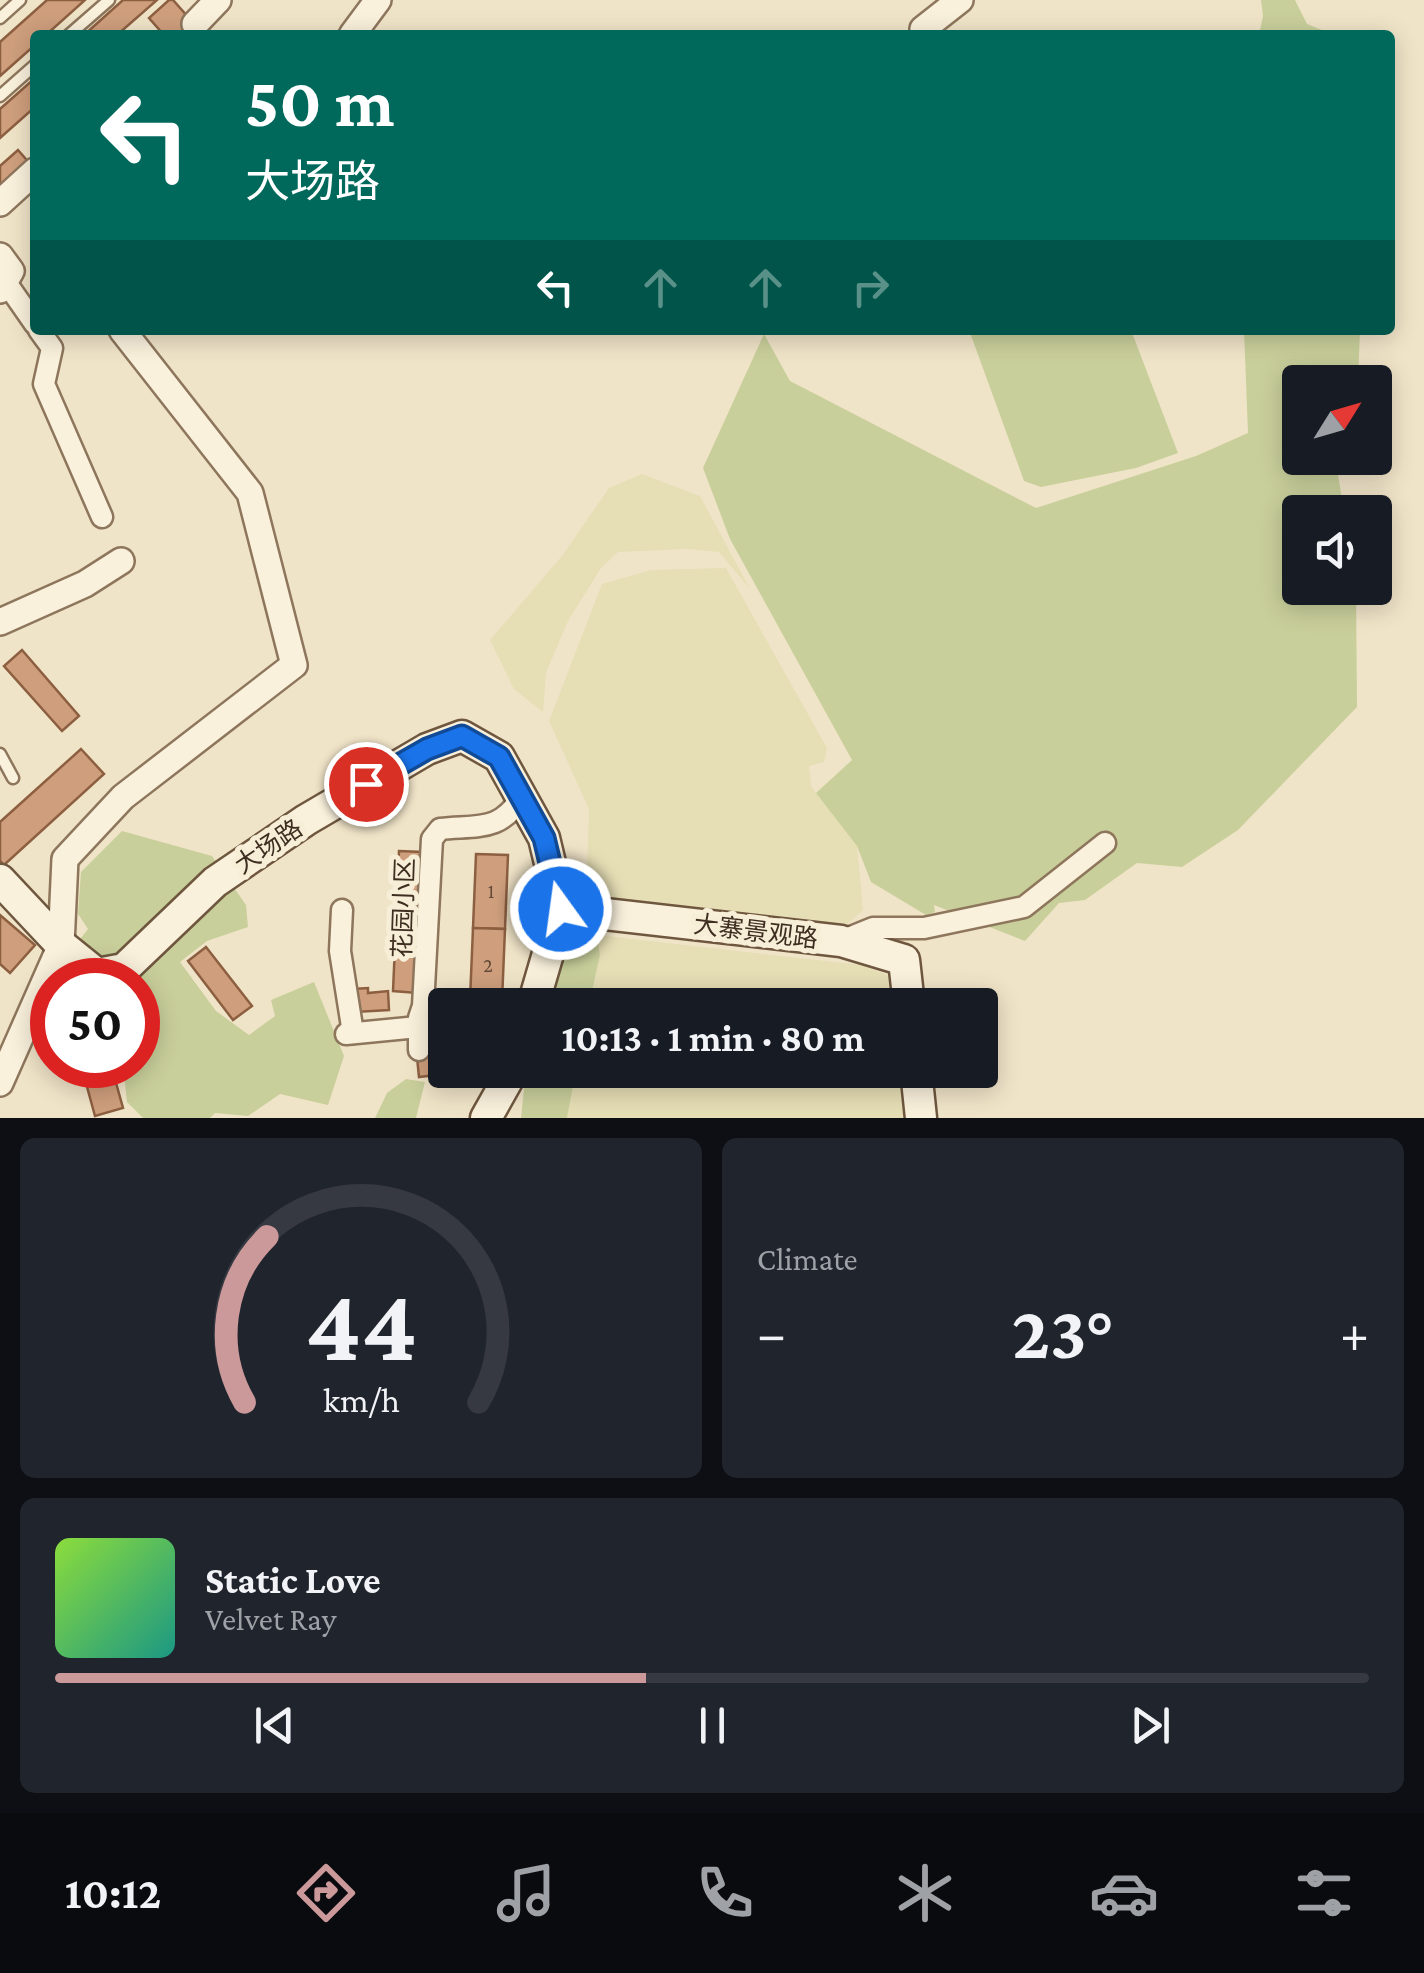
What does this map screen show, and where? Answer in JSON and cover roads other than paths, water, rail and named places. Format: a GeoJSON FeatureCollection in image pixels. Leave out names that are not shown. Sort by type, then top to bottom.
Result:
{"type":"FeatureCollection","features":[{"type":"Feature","properties":{"kind":"main road","name":"大场路"},"geometry":{"type":"LineString","coordinates":[[0,880],[60,945],[97,974],[124,969],[215,882],[321,811],[427,749],[462,736],[499,757],[544,838],[561,909],[538,988]]}},
{"type":"Feature","properties":{"kind":"main road","name":"大寨景观路"},"geometry":{"type":"LineString","coordinates":[[561,909],[841,941],[904,960],[907,988]]}},
{"type":"Feature","properties":{"kind":"main road"},"geometry":{"type":"LineString","coordinates":[[486,1118],[503,1088]]}},
{"type":"Feature","properties":{"kind":"main road"},"geometry":{"type":"LineString","coordinates":[[918,1088],[921,1118]]}},
{"type":"Feature","properties":{"kind":"street"},"geometry":{"type":"LineString","coordinates":[[195,24],[218,0]]}},
{"type":"Feature","properties":{"kind":"street"},"geometry":{"type":"LineString","coordinates":[[356,30],[378,0]]}},
{"type":"Feature","properties":{"kind":"street"},"geometry":{"type":"LineString","coordinates":[[923,29],[960,0]]}},
{"type":"Feature","properties":{"kind":"street"},"geometry":{"type":"LineString","coordinates":[[0,204],[30,176]]}},
{"type":"Feature","properties":{"kind":"street"},"geometry":{"type":"LineString","coordinates":[[2,276],[30,317]]}},
{"type":"Feature","properties":{"kind":"street"},"geometry":{"type":"LineString","coordinates":[[43,335],[52,348],[44,384],[102,517]]}},
{"type":"Feature","properties":{"kind":"street"},"geometry":{"type":"LineString","coordinates":[[0,1083],[60,945],[65,859],[123,797],[294,664],[250,494],[126,335]]}},
{"type":"Feature","properties":{"kind":"street"},"geometry":{"type":"LineString","coordinates":[[0,622],[85,584],[121,562]]}},
{"type":"Feature","properties":{"kind":"street","name":"花园小区"},"geometry":{"type":"LineString","coordinates":[[420,1050],[418,1027],[424,1006],[432,839],[440,829],[492,824],[510,817],[522,797]]}},
{"type":"Feature","properties":{"kind":"street"},"geometry":{"type":"LineString","coordinates":[[841,941],[873,928],[924,928],[1024,908],[1104,843]]}},
{"type":"Feature","properties":{"kind":"street"},"geometry":{"type":"LineString","coordinates":[[342,910],[340,950],[350,1033],[418,1027]]}},
{"type":"Feature","properties":{"kind":"lane"},"geometry":{"type":"LineString","coordinates":[[0,18],[20,0]]}},
{"type":"Feature","properties":{"kind":"lane"},"geometry":{"type":"LineString","coordinates":[[75,30],[109,0]]}},
{"type":"Feature","properties":{"kind":"lane"},"geometry":{"type":"LineString","coordinates":[[0,96],[30,69]]}},
{"type":"Feature","properties":{"kind":"lane"},"geometry":{"type":"LineString","coordinates":[[0,754],[12,778],[0,767]]}}]}
